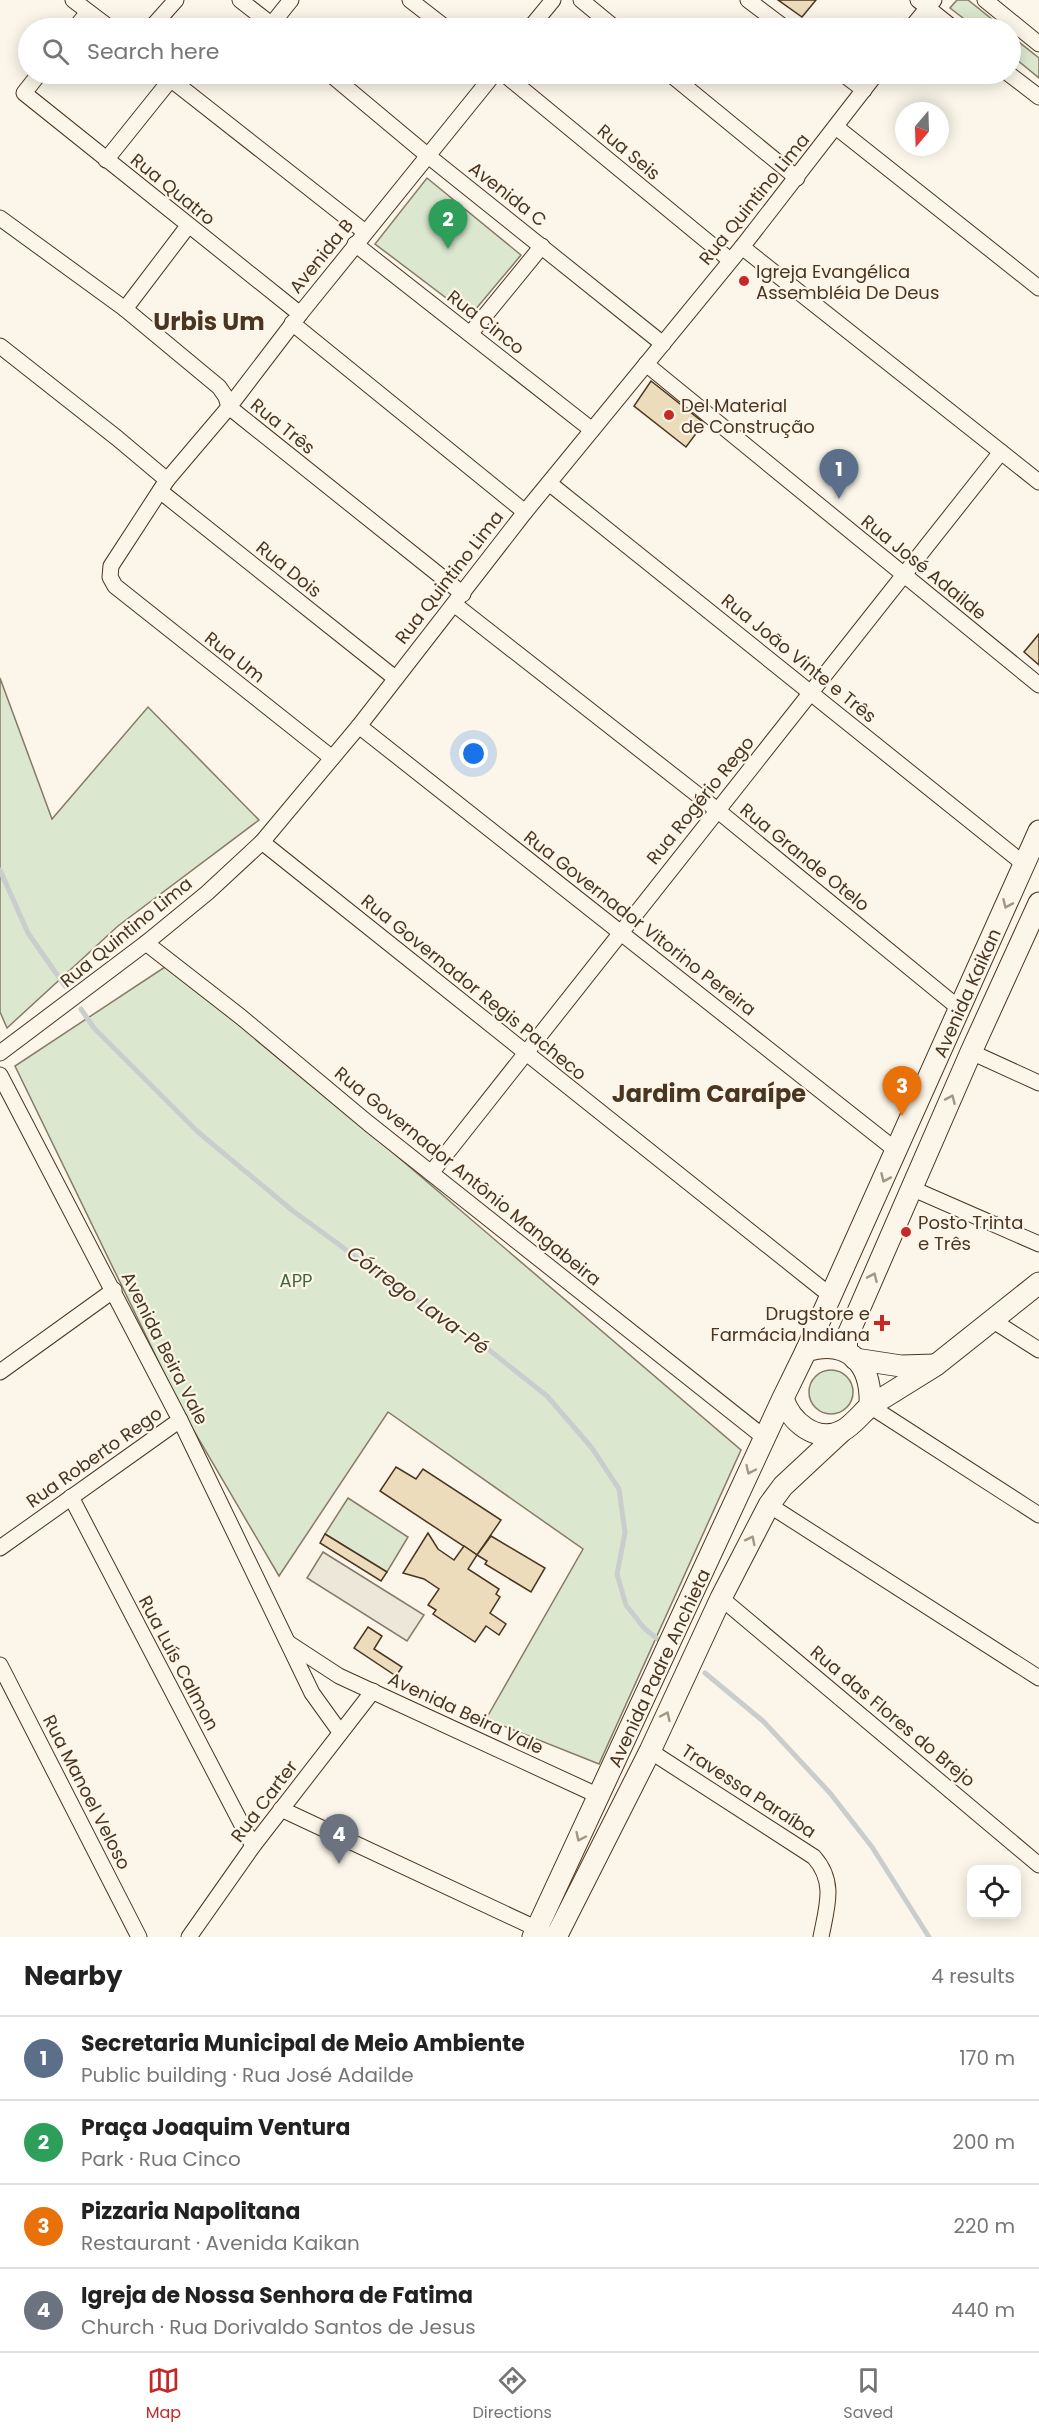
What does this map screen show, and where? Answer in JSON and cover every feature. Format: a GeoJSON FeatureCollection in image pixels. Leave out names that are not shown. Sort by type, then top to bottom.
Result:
{"type":"FeatureCollection","features":[{"type":"Feature","properties":{"kind":"street"},"geometry":{"type":"LineString","coordinates":[[74,0],[96,18]]}},
{"type":"Feature","properties":{"kind":"street"},"geometry":{"type":"LineString","coordinates":[[160,18],[176,0]]}},
{"type":"Feature","properties":{"kind":"street"},"geometry":{"type":"LineString","coordinates":[[240,0],[263,18]]}},
{"type":"Feature","properties":{"kind":"street"},"geometry":{"type":"LineString","coordinates":[[280,18],[291,0]]}},
{"type":"Feature","properties":{"kind":"street"},"geometry":{"type":"LineString","coordinates":[[410,0],[433,18]]}},
{"type":"Feature","properties":{"kind":"street"},"geometry":{"type":"LineString","coordinates":[[538,18],[553,0]]}},
{"type":"Feature","properties":{"kind":"street"},"geometry":{"type":"LineString","coordinates":[[581,0],[603,18]]}},
{"type":"Feature","properties":{"kind":"street"},"geometry":{"type":"LineString","coordinates":[[748,0],[772,18]]}},
{"type":"Feature","properties":{"kind":"street"},"geometry":{"type":"LineString","coordinates":[[985,0],[1007,18]]}},
{"type":"Feature","properties":{"kind":"street"},"geometry":{"type":"LineString","coordinates":[[917,18],[926,3],[942,18]]}},
{"type":"Feature","properties":{"kind":"street"},"geometry":{"type":"LineString","coordinates":[[83,18],[88,12]]}},
{"type":"Feature","properties":{"kind":"street"},"geometry":{"type":"LineString","coordinates":[[1021,29],[1039,44]]}},
{"type":"Feature","properties":{"kind":"street"},"geometry":{"type":"LineString","coordinates":[[1021,83],[1039,97]]}},
{"type":"Feature","properties":{"kind":"street","name":"Rua Quatro"},"geometry":{"type":"LineString","coordinates":[[31,84],[24,93],[188,226],[525,512]]}},
{"type":"Feature","properties":{"kind":"street"},"geometry":{"type":"LineString","coordinates":[[106,160],[161,84]]}},
{"type":"Feature","properties":{"kind":"street","name":"Rua Cinco"},"geometry":{"type":"LineString","coordinates":[[177,84],[470,334],[592,430]]}},
{"type":"Feature","properties":{"kind":"street","name":"Avenida C"},"geometry":{"type":"LineString","coordinates":[[342,84],[663,344]]}},
{"type":"Feature","properties":{"kind":"street","name":"Avenida B"},"geometry":{"type":"LineString","coordinates":[[115,586],[110,577],[111,566],[164,486],[229,407],[360,238],[486,84]]}},
{"type":"Feature","properties":{"kind":"street","name":"Rua Seis"},"geometry":{"type":"LineString","coordinates":[[516,84],[730,260]]}},
{"type":"Feature","properties":{"kind":"street"},"geometry":{"type":"LineString","coordinates":[[682,84],[797,178]]}},
{"type":"Feature","properties":{"kind":"street"},"geometry":{"type":"LineString","coordinates":[[856,84],[864,90]]}},
{"type":"Feature","properties":{"kind":"street","name":"Rua Quintino Lima"},"geometry":{"type":"LineString","coordinates":[[0,1053],[146,943],[207,893],[262,842],[359,726],[525,512],[742,247],[868,84]]}},
{"type":"Feature","properties":{"kind":"street"},"geometry":{"type":"LineString","coordinates":[[836,128],[1039,288]]}},
{"type":"Feature","properties":{"kind":"street","name":"Rua Três"},"geometry":{"type":"LineString","coordinates":[[0,218],[125,309],[219,387],[229,407],[458,599]]}},
{"type":"Feature","properties":{"kind":"street"},"geometry":{"type":"LineString","coordinates":[[125,309],[188,226]]}},
{"type":"Feature","properties":{"kind":"street"},"geometry":{"type":"LineString","coordinates":[[470,334],[542,246]]}},
{"type":"Feature","properties":{"kind":"street"},"geometry":{"type":"LineString","coordinates":[[742,247],[1039,482]]}},
{"type":"Feature","properties":{"kind":"street","name":"Rua Dois"},"geometry":{"type":"LineString","coordinates":[[0,346],[117,438],[164,486],[395,678]]}},
{"type":"Feature","properties":{"kind":"street","name":"Rua José Adailde"},"geometry":{"type":"LineString","coordinates":[[646,364],[1039,685]]}},
{"type":"Feature","properties":{"kind":"street","name":"Rua Rogério Rego"},"geometry":{"type":"LineString","coordinates":[[431,1173],[1001,452]]}},
{"type":"Feature","properties":{"kind":"street","name":"Rua João Vinte e Três"},"geometry":{"type":"LineString","coordinates":[[549,483],[1024,864]]}},
{"type":"Feature","properties":{"kind":"street","name":"Rua Um"},"geometry":{"type":"LineString","coordinates":[[115,586],[332,758]]}},
{"type":"Feature","properties":{"kind":"street","name":"Rua Grande Otelo"},"geometry":{"type":"LineString","coordinates":[[458,599],[960,1009]]}},
{"type":"Feature","properties":{"kind":"street","name":"Rua Governador Vitorino Pereira"},"geometry":{"type":"LineString","coordinates":[[359,726],[897,1151]]}},
{"type":"Feature","properties":{"kind":"street","name":"Avenida Kaikan"},"geometry":{"type":"LineString","coordinates":[[806,1351],[1039,831]]}},
{"type":"Feature","properties":{"kind":"street","name":"Rua Governador Regis Pacheco"},"geometry":{"type":"LineString","coordinates":[[262,842],[831,1296]]}},
{"type":"Feature","properties":{"kind":"street","name":"Avenida Kaikan"},"geometry":{"type":"LineString","coordinates":[[851,1355],[847,1337],[971,1052],[1038,908]]}},
{"type":"Feature","properties":{"kind":"street","name":"Rua Governador Antônio Mangabeira"},"geometry":{"type":"LineString","coordinates":[[146,943],[241,1017],[368,1123],[765,1438]]}},
{"type":"Feature","properties":{"kind":"street"},"geometry":{"type":"LineString","coordinates":[[971,1052],[1039,1083]]}},
{"type":"Feature","properties":{"kind":"street","name":"Avenida Beira Vale"},"geometry":{"type":"LineString","coordinates":[[0,1075],[180,1419],[312,1693],[340,1732]]}},
{"type":"Feature","properties":{"kind":"street"},"geometry":{"type":"LineString","coordinates":[[911,1188],[1039,1244]]}},
{"type":"Feature","properties":{"kind":"street","name":"Avenida Padre Anchieta"},"geometry":{"type":"LineString","coordinates":[[545,1935],[650,1751],[721,1598],[769,1505],[789,1480],[870,1406],[936,1365],[1039,1283]]}},
{"type":"Feature","properties":{"kind":"street"},"geometry":{"type":"LineString","coordinates":[[0,1372],[114,1290]]}},
{"type":"Feature","properties":{"kind":"street"},"geometry":{"type":"LineString","coordinates":[[992,1320],[1039,1350]]}},
{"type":"Feature","properties":{"kind":"street"},"geometry":{"type":"LineString","coordinates":[[806,1351],[829,1347],[851,1355],[901,1366],[936,1365]]}},
{"type":"Feature","properties":{"kind":"street","name":"Avenida Padre Anchieta"},"geometry":{"type":"LineString","coordinates":[[545,1935],[599,1796],[806,1351]]}},
{"type":"Feature","properties":{"kind":"street"},"geometry":{"type":"LineString","coordinates":[[851,1355],[861,1364],[868,1377],[870,1406],[1039,1515]]}},
{"type":"Feature","properties":{"kind":"street"},"geometry":{"type":"LineString","coordinates":[[783,1398],[786,1408],[803,1427],[817,1433],[842,1431]]}},
{"type":"Feature","properties":{"kind":"street","name":"Rua Roberto Rego"},"geometry":{"type":"LineString","coordinates":[[0,1548],[180,1419]]}},
{"type":"Feature","properties":{"kind":"street","name":"Rua Luís Calmon"},"geometry":{"type":"LineString","coordinates":[[71,1497],[253,1846]]}},
{"type":"Feature","properties":{"kind":"street"},"geometry":{"type":"LineString","coordinates":[[769,1505],[1039,1678]]}},
{"type":"Feature","properties":{"kind":"street","name":"Rua das Flores do Brejo"},"geometry":{"type":"LineString","coordinates":[[721,1598],[1039,1865]]}},
{"type":"Feature","properties":{"kind":"street","name":"Avenida Beira Vale"},"geometry":{"type":"LineString","coordinates":[[288,1642],[327,1669],[599,1796]]}},
{"type":"Feature","properties":{"kind":"street","name":"Rua Manoel Veloso"},"geometry":{"type":"LineString","coordinates":[[0,1665],[139,1937]]}},
{"type":"Feature","properties":{"kind":"street","name":"Rua Carter"},"geometry":{"type":"LineString","coordinates":[[191,1936],[253,1846],[373,1690]]}},
{"type":"Feature","properties":{"kind":"street","name":"Travessa Paraíba"},"geometry":{"type":"LineString","coordinates":[[650,1751],[802,1848],[824,1868],[828,1883],[821,1937]]}},
{"type":"Feature","properties":{"kind":"street"},"geometry":{"type":"LineString","coordinates":[[281,1809],[545,1935]]}},
{"type":"Feature","properties":{"kind":"green space"},"geometry":{"type":"Polygon","coordinates":[[[957,0],[968,0],[990,18],[963,18],[950,8],[957,0]]]}},
{"type":"Feature","properties":{"kind":"green space"},"geometry":{"type":"Polygon","coordinates":[[[1021,44],[1039,58],[1039,78],[1021,63],[1021,44]]]}},
{"type":"Feature","properties":{"kind":"green space"},"geometry":{"type":"Polygon","coordinates":[[[427,178],[521,255],[470,316],[375,244],[427,178]]]}},
{"type":"Feature","properties":{"kind":"green space"},"geometry":{"type":"Polygon","coordinates":[[[0,678],[52,819],[148,707],[259,820],[118,926],[7,1028],[0,1012],[0,678]]]}},
{"type":"Feature","properties":{"kind":"green space","name":"APP"},"geometry":{"type":"Polygon","coordinates":[[[171,963],[741,1450],[599,1764],[486,1719],[583,1549],[388,1412],[279,1576],[184,1414],[15,1066],[171,963]]]}},
{"type":"Feature","properties":{"kind":"green space"},"geometry":{"type":"Polygon","coordinates":[[[831,1370],[846,1377],[853,1392],[846,1407],[831,1414],[816,1407],[809,1392],[816,1377],[831,1370]]]}},
{"type":"Feature","properties":{"kind":"green space"},"geometry":{"type":"Polygon","coordinates":[[[348,1498],[408,1537],[387,1572],[325,1534],[348,1498]]]}},
{"type":"Feature","properties":{"kind":"shaded area"},"geometry":{"type":"Polygon","coordinates":[[[323,1552],[424,1615],[407,1641],[307,1578],[323,1552]]]}},
{"type":"Feature","properties":{"kind":"building"},"geometry":{"type":"Polygon","coordinates":[[[778,0],[816,0],[802,17],[778,0]]]}},
{"type":"Feature","properties":{"kind":"building","name":"Del Material de Construção"},"geometry":{"type":"Polygon","coordinates":[[[651,381],[704,423],[686,447],[634,406],[651,381]]]}},
{"type":"Feature","properties":{"kind":"building"},"geometry":{"type":"Polygon","coordinates":[[[1039,634],[1039,665],[1024,652],[1039,634]]]}},
{"type":"Feature","properties":{"kind":"building"},"geometry":{"type":"Polygon","coordinates":[[[396,1467],[416,1479],[423,1469],[501,1520],[477,1555],[380,1491],[396,1467]]]}},
{"type":"Feature","properties":{"kind":"building"},"geometry":{"type":"Polygon","coordinates":[[[428,1533],[438,1549],[454,1560],[464,1546],[477,1555],[468,1569],[499,1589],[496,1594],[500,1597],[490,1613],[506,1624],[499,1635],[486,1626],[475,1642],[433,1614],[436,1610],[428,1605],[439,1589],[424,1579],[403,1573],[428,1533]]]}},
{"type":"Feature","properties":{"kind":"building"},"geometry":{"type":"Polygon","coordinates":[[[325,1534],[387,1572],[381,1581],[320,1543],[325,1534]]]}},
{"type":"Feature","properties":{"kind":"building"},"geometry":{"type":"Polygon","coordinates":[[[491,1536],[545,1568],[531,1592],[485,1564],[487,1561],[477,1555],[491,1536]]]}},
{"type":"Feature","properties":{"kind":"building"},"geometry":{"type":"Polygon","coordinates":[[[368,1627],[382,1636],[374,1649],[402,1667],[396,1676],[354,1648],[368,1627]]]}},
{"type":"Feature","properties":{"kind":"waterway","name":"Córrego Lava-Pé"},"geometry":{"type":"LineString","coordinates":[[0,870],[28,933],[65,986]]}},
{"type":"Feature","properties":{"kind":"waterway","name":"Córrego Lava-Pé"},"geometry":{"type":"LineString","coordinates":[[81,1009],[94,1028],[198,1132],[293,1211],[404,1292],[474,1338],[547,1396],[592,1448],[619,1489],[625,1533],[617,1574],[626,1605],[644,1628],[660,1641]]}},
{"type":"Feature","properties":{"kind":"waterway","name":"Córrego Lava-Pé"},"geometry":{"type":"LineString","coordinates":[[705,1673],[763,1721],[830,1793],[872,1847],[929,1937]]}},
{"type":"Feature","properties":{"kind":"place","name":"Praça Joaquim Ventura"},"geometry":{"type":"Point","coordinates":[448,249]}},
{"type":"Feature","properties":{"kind":"place","name":"Igreja Evangélica Assembléia De Deus"},"geometry":{"type":"Point","coordinates":[744,281]}},
{"type":"Feature","properties":{"kind":"place","name":"Del Material de Construção"},"geometry":{"type":"Point","coordinates":[669,415]}},
{"type":"Feature","properties":{"kind":"place","name":"Secretaria Municipal de Meio Ambiente"},"geometry":{"type":"Point","coordinates":[839,499]}},
{"type":"Feature","properties":{"kind":"place","name":"Pizzaria Napolitana"},"geometry":{"type":"Point","coordinates":[902,1116]}},
{"type":"Feature","properties":{"kind":"place","name":"Posto Trinta e Três"},"geometry":{"type":"Point","coordinates":[906,1232]}},
{"type":"Feature","properties":{"kind":"place","name":"Drugstore e Farmácia Indiana"},"geometry":{"type":"Point","coordinates":[882,1323]}},
{"type":"Feature","properties":{"kind":"place","name":"Igreja de Nossa Senhora de Fatima"},"geometry":{"type":"Point","coordinates":[339,1864]}},
{"type":"Feature","properties":{"kind":"district","name":"Urbis Um"},"geometry":{"type":"Point","coordinates":[209,321]}},
{"type":"Feature","properties":{"kind":"district","name":"Jardim Caraípe"},"geometry":{"type":"Point","coordinates":[709,1093]}}]}
